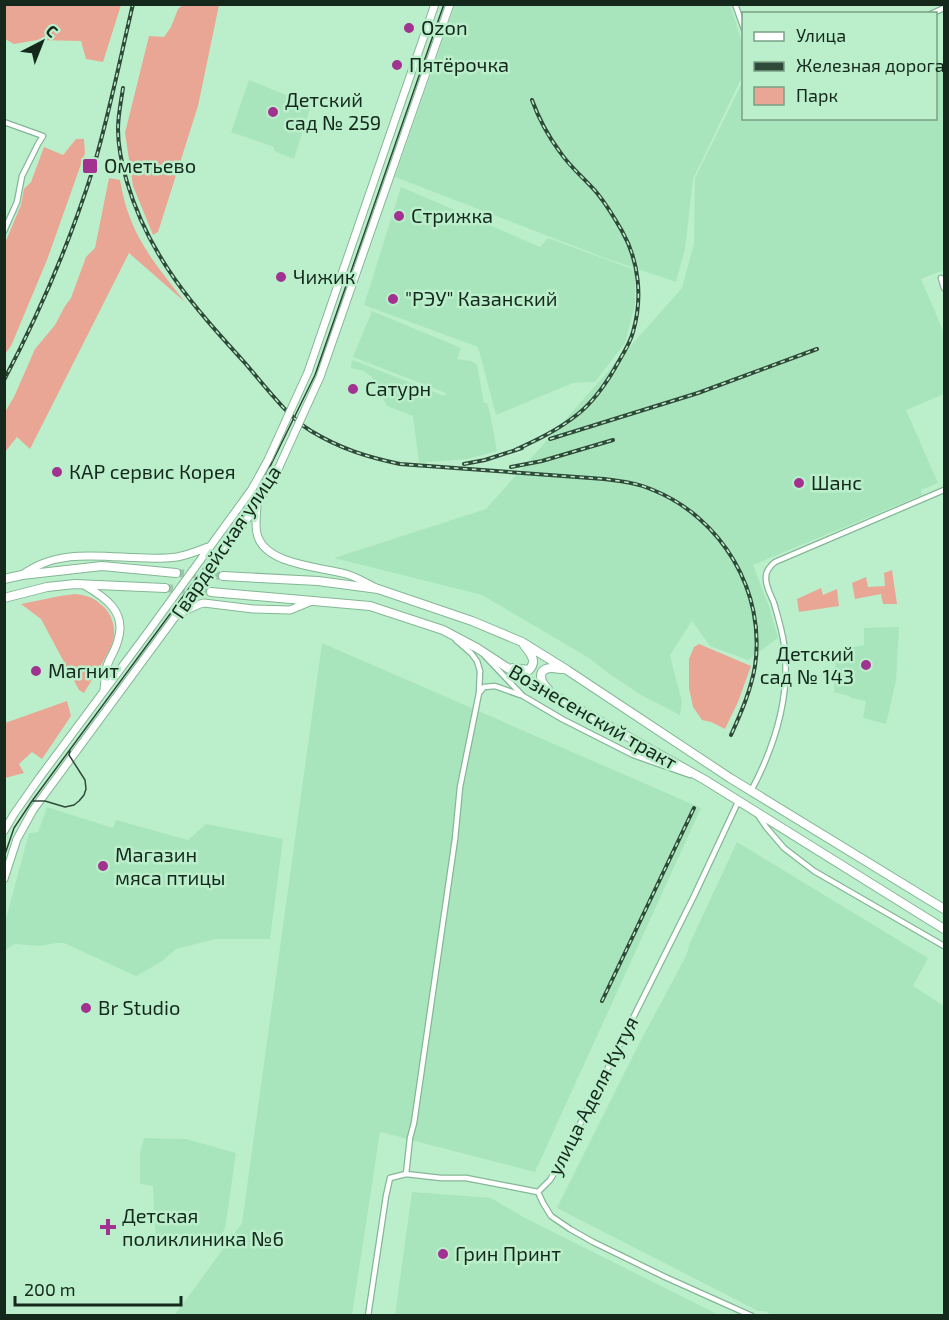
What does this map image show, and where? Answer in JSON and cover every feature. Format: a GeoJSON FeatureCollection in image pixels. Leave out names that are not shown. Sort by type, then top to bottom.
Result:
{"type":"FeatureCollection","features":[{"type":"Feature","properties":{"kind":"main road","name":"Гвардейская улица"},"geometry":{"type":"LineString","coordinates":[[4,831],[40,777],[252,489],[308,372],[435,4]]}},
{"type":"Feature","properties":{"kind":"main road","name":"Гвардейская улица"},"geometry":{"type":"LineString","coordinates":[[4,879],[17,839],[33,810],[178,614],[257,503],[279,467],[320,377],[450,4]]}},
{"type":"Feature","properties":{"kind":"main road"},"geometry":{"type":"LineString","coordinates":[[375,176],[390,181]]}},
{"type":"Feature","properties":{"kind":"main road"},"geometry":{"type":"LineString","coordinates":[[257,503],[257,536],[267,550],[276,556],[308,567],[344,573],[378,589]]}},
{"type":"Feature","properties":{"kind":"main road"},"geometry":{"type":"LineString","coordinates":[[22,575],[30,568],[61,558],[105,555],[176,557],[210,546]]}},
{"type":"Feature","properties":{"kind":"main road"},"geometry":{"type":"LineString","coordinates":[[4,579],[102,566],[176,573]]}},
{"type":"Feature","properties":{"kind":"main road","name":"Вознесенский тракт"},"geometry":{"type":"LineString","coordinates":[[223,576],[318,581],[378,589],[472,621],[522,642],[751,791],[945,909]]}},
{"type":"Feature","properties":{"kind":"main road"},"geometry":{"type":"LineString","coordinates":[[84,585],[108,601],[119,619],[121,630],[108,664],[103,693]]}},
{"type":"Feature","properties":{"kind":"main road"},"geometry":{"type":"LineString","coordinates":[[4,598],[47,587],[84,585],[165,588]]}},
{"type":"Feature","properties":{"kind":"main road","name":"Вознесенский тракт"},"geometry":{"type":"LineString","coordinates":[[211,592],[370,606],[443,630],[705,780],[945,928]]}},
{"type":"Feature","properties":{"kind":"main road"},"geometry":{"type":"LineString","coordinates":[[178,614],[204,603],[253,609],[290,610],[312,601]]}},
{"type":"Feature","properties":{"kind":"main road"},"geometry":{"type":"LineString","coordinates":[[506,667],[520,670],[529,670],[532,667],[534,662],[522,642]]}},
{"type":"Feature","properties":{"kind":"main road"},"geometry":{"type":"LineString","coordinates":[[561,699],[545,687],[541,681],[541,675],[550,668],[567,670]]}},
{"type":"Feature","properties":{"kind":"street"},"geometry":{"type":"LineString","coordinates":[[735,4],[742,24]]}},
{"type":"Feature","properties":{"kind":"street"},"geometry":{"type":"LineString","coordinates":[[4,122],[43,136],[22,176],[17,202],[4,231]]}},
{"type":"Feature","properties":{"kind":"street"},"geometry":{"type":"LineString","coordinates":[[941,278],[945,288]]}},
{"type":"Feature","properties":{"kind":"street"},"geometry":{"type":"LineString","coordinates":[[751,791],[776,733],[785,690],[784,642],[766,584],[768,569],[775,562],[945,490]]}},
{"type":"Feature","properties":{"kind":"street"},"geometry":{"type":"LineString","coordinates":[[368,1316],[388,1181],[390,1178],[406,1174],[455,839],[460,787],[479,693],[480,671],[477,660],[443,630]]}},
{"type":"Feature","properties":{"kind":"street"},"geometry":{"type":"LineString","coordinates":[[477,648],[523,696]]}},
{"type":"Feature","properties":{"kind":"street"},"geometry":{"type":"LineString","coordinates":[[479,693],[484,687],[495,686],[523,696],[562,719],[633,755],[705,780]]}},
{"type":"Feature","properties":{"kind":"street","name":"улица Аделя Кутуя"},"geometry":{"type":"LineString","coordinates":[[406,1174],[466,1178],[538,1192],[550,1180],[694,896],[738,802]]}},
{"type":"Feature","properties":{"kind":"street"},"geometry":{"type":"LineString","coordinates":[[756,812],[784,848],[814,871],[945,946]]}},
{"type":"Feature","properties":{"kind":"street"},"geometry":{"type":"LineString","coordinates":[[538,1192],[551,1216],[576,1233],[658,1274],[752,1316]]}},
{"type":"Feature","properties":{"kind":"shaded area"},"geometry":{"type":"Polygon","coordinates":[[[455,5],[730,5],[742,42],[742,80],[693,179],[685,249],[676,282],[605,258],[395,177],[455,5]]]}},
{"type":"Feature","properties":{"kind":"shaded area"},"geometry":{"type":"Polygon","coordinates":[[[937,58],[944,72],[944,270],[921,279],[944,333],[944,394],[906,410],[938,483],[921,490],[922,495],[753,565],[770,609],[778,638],[748,660],[710,646],[692,621],[670,655],[682,702],[680,715],[641,695],[589,658],[482,595],[334,558],[486,509],[682,288],[694,243],[695,178],[742,83],[742,120],[937,120],[937,58]]]}},
{"type":"Feature","properties":{"kind":"shaded area","name":"Детский сад № 259"},"geometry":{"type":"Polygon","coordinates":[[[249,80],[311,105],[294,159],[274,151],[274,147],[231,132],[249,80]]]}},
{"type":"Feature","properties":{"kind":"shaded area"},"geometry":{"type":"Polygon","coordinates":[[[401,187],[540,247],[548,238],[635,270],[635,305],[625,343],[595,382],[573,383],[496,415],[478,347],[364,305],[401,187]]]}},
{"type":"Feature","properties":{"kind":"shaded area"},"geometry":{"type":"Polygon","coordinates":[[[372,311],[461,348],[457,359],[471,361],[477,365],[497,451],[467,459],[419,463],[413,416],[387,406],[372,377],[364,371],[351,368],[351,364],[353,360],[444,396],[446,393],[353,357],[372,311]]]}},
{"type":"Feature","properties":{"kind":"shaded area","name":"Детский сад № 143"},"geometry":{"type":"Polygon","coordinates":[[[899,627],[896,681],[886,724],[863,718],[866,701],[834,692],[836,650],[864,645],[864,628],[899,627]]]}},
{"type":"Feature","properties":{"kind":"shaded area"},"geometry":{"type":"Polygon","coordinates":[[[322,643],[701,808],[535,1172],[380,1132],[352,1315],[174,1316],[242,1223],[322,643]]]}},
{"type":"Feature","properties":{"kind":"shaded area"},"geometry":{"type":"Polygon","coordinates":[[[47,807],[113,828],[116,820],[188,840],[206,824],[283,839],[270,939],[216,939],[176,949],[161,962],[136,976],[64,943],[39,946],[15,944],[5,950],[5,922],[29,833],[38,832],[47,807]]]}},
{"type":"Feature","properties":{"kind":"shaded area"},"geometry":{"type":"Polygon","coordinates":[[[737,842],[928,958],[913,986],[944,1006],[944,1315],[772,1315],[758,1311],[557,1208],[686,956],[737,842]]]}},
{"type":"Feature","properties":{"kind":"shaded area"},"geometry":{"type":"Polygon","coordinates":[[[144,1138],[186,1139],[236,1153],[225,1229],[213,1246],[199,1243],[156,1244],[153,1186],[140,1184],[140,1152],[144,1138]]]}},
{"type":"Feature","properties":{"kind":"shaded area"},"geometry":{"type":"Polygon","coordinates":[[[412,1192],[491,1198],[525,1218],[719,1315],[395,1315],[412,1192]]]}},
{"type":"Feature","properties":{"kind":"green space"},"geometry":{"type":"Polygon","coordinates":[[[5,4],[121,5],[103,62],[86,59],[81,41],[37,40],[14,44],[5,39],[5,4]]]}},
{"type":"Feature","properties":{"kind":"green space"},"geometry":{"type":"Polygon","coordinates":[[[183,5],[219,5],[198,106],[158,232],[153,235],[133,186],[125,133],[149,36],[164,37],[178,9],[183,5]]]}},
{"type":"Feature","properties":{"kind":"green space"},"geometry":{"type":"Polygon","coordinates":[[[76,139],[84,139],[85,153],[47,260],[11,346],[5,354],[5,243],[21,205],[24,189],[31,182],[44,147],[63,155],[76,139]]]}},
{"type":"Feature","properties":{"kind":"green space"},"geometry":{"type":"Polygon","coordinates":[[[109,178],[120,180],[129,216],[136,231],[152,259],[185,302],[129,253],[30,449],[17,437],[5,452],[5,412],[35,349],[55,325],[71,298],[86,257],[95,248],[109,178]]]}},
{"type":"Feature","properties":{"kind":"green space"},"geometry":{"type":"Polygon","coordinates":[[[892,570],[897,604],[883,604],[881,594],[855,599],[852,583],[866,577],[868,587],[885,586],[884,573],[892,570]]]}},
{"type":"Feature","properties":{"kind":"green space"},"geometry":{"type":"Polygon","coordinates":[[[821,588],[823,595],[837,589],[839,606],[799,612],[797,599],[821,588]]]}},
{"type":"Feature","properties":{"kind":"green space"},"geometry":{"type":"Polygon","coordinates":[[[75,594],[91,598],[104,607],[109,613],[114,628],[110,649],[84,693],[79,690],[41,619],[21,604],[75,594]]]}},
{"type":"Feature","properties":{"kind":"green space"},"geometry":{"type":"Polygon","coordinates":[[[699,644],[751,666],[725,729],[702,720],[693,707],[689,688],[689,659],[694,647],[699,644]]]}},
{"type":"Feature","properties":{"kind":"green space"},"geometry":{"type":"Polygon","coordinates":[[[67,701],[71,716],[42,759],[32,752],[19,764],[24,773],[5,778],[5,723],[67,701]]]}},
{"type":"Feature","properties":{"kind":"tunnel"},"geometry":{"type":"LineString","coordinates":[[176,573],[223,576]]}},
{"type":"Feature","properties":{"kind":"tunnel"},"geometry":{"type":"LineString","coordinates":[[165,588],[211,592]]}},
{"type":"Feature","properties":{"kind":"tram line"},"geometry":{"type":"LineString","coordinates":[[4,857],[14,828],[32,801],[238,522],[259,489],[315,375],[444,4]]}},
{"type":"Feature","properties":{"kind":"tram line"},"geometry":{"type":"LineString","coordinates":[[32,801],[45,801],[65,807],[74,805],[84,795],[85,780],[69,755],[70,751]]}},
{"type":"Feature","properties":{"kind":"railway"},"geometry":{"type":"LineString","coordinates":[[4,380],[30,329],[84,196],[104,128],[133,4]]}},
{"type":"Feature","properties":{"kind":"railway"},"geometry":{"type":"LineString","coordinates":[[123,88],[118,124],[121,156],[136,209],[148,234],[175,280],[191,301],[276,400],[302,425],[344,448],[400,464],[604,479],[641,486],[678,503],[700,519],[718,538],[734,561],[746,585],[757,638],[751,684],[731,735]]}},
{"type":"Feature","properties":{"kind":"railway"},"geometry":{"type":"LineString","coordinates":[[515,450],[563,425],[594,399],[628,346],[638,306],[636,267],[622,231],[600,197],[568,163],[556,146],[544,127],[532,100]]}},
{"type":"Feature","properties":{"kind":"railway"},"geometry":{"type":"LineString","coordinates":[[550,439],[698,393],[817,349]]}},
{"type":"Feature","properties":{"kind":"railway"},"geometry":{"type":"LineString","coordinates":[[511,467],[542,461],[613,440]]}},
{"type":"Feature","properties":{"kind":"railway"},"geometry":{"type":"LineString","coordinates":[[464,464],[522,448]]}},
{"type":"Feature","properties":{"kind":"railway"},"geometry":{"type":"LineString","coordinates":[[602,1001],[694,808]]}},
{"type":"Feature","properties":{"kind":"place","name":"Ozon"},"geometry":{"type":"Point","coordinates":[409,28]}},
{"type":"Feature","properties":{"kind":"place","name":"Пятёрочка"},"geometry":{"type":"Point","coordinates":[397,65]}},
{"type":"Feature","properties":{"kind":"place","name":"Детский сад № 259"},"geometry":{"type":"Point","coordinates":[273,112]}},
{"type":"Feature","properties":{"kind":"place","name":"Ометьево"},"geometry":{"type":"Point","coordinates":[90,166]}},
{"type":"Feature","properties":{"kind":"place","name":"Стрижка"},"geometry":{"type":"Point","coordinates":[399,216]}},
{"type":"Feature","properties":{"kind":"place","name":"Чижик"},"geometry":{"type":"Point","coordinates":[281,277]}},
{"type":"Feature","properties":{"kind":"place","name":"\"РЭУ\" Казанский"},"geometry":{"type":"Point","coordinates":[393,299]}},
{"type":"Feature","properties":{"kind":"place","name":"Сатурн"},"geometry":{"type":"Point","coordinates":[353,389]}},
{"type":"Feature","properties":{"kind":"place","name":"КАР сервис Корея"},"geometry":{"type":"Point","coordinates":[57,472]}},
{"type":"Feature","properties":{"kind":"place","name":"Шанс"},"geometry":{"type":"Point","coordinates":[799,483]}},
{"type":"Feature","properties":{"kind":"place","name":"Детский сад № 143"},"geometry":{"type":"Point","coordinates":[866,665]}},
{"type":"Feature","properties":{"kind":"place","name":"Магнит"},"geometry":{"type":"Point","coordinates":[36,671]}},
{"type":"Feature","properties":{"kind":"place","name":"Магазин мяса птицы"},"geometry":{"type":"Point","coordinates":[103,866]}},
{"type":"Feature","properties":{"kind":"place","name":"Br Studio"},"geometry":{"type":"Point","coordinates":[86,1008]}},
{"type":"Feature","properties":{"kind":"place","name":"Детская поликлиника №6"},"geometry":{"type":"Point","coordinates":[108,1227]}},
{"type":"Feature","properties":{"kind":"place","name":"Грин Принт"},"geometry":{"type":"Point","coordinates":[443,1254]}}]}
